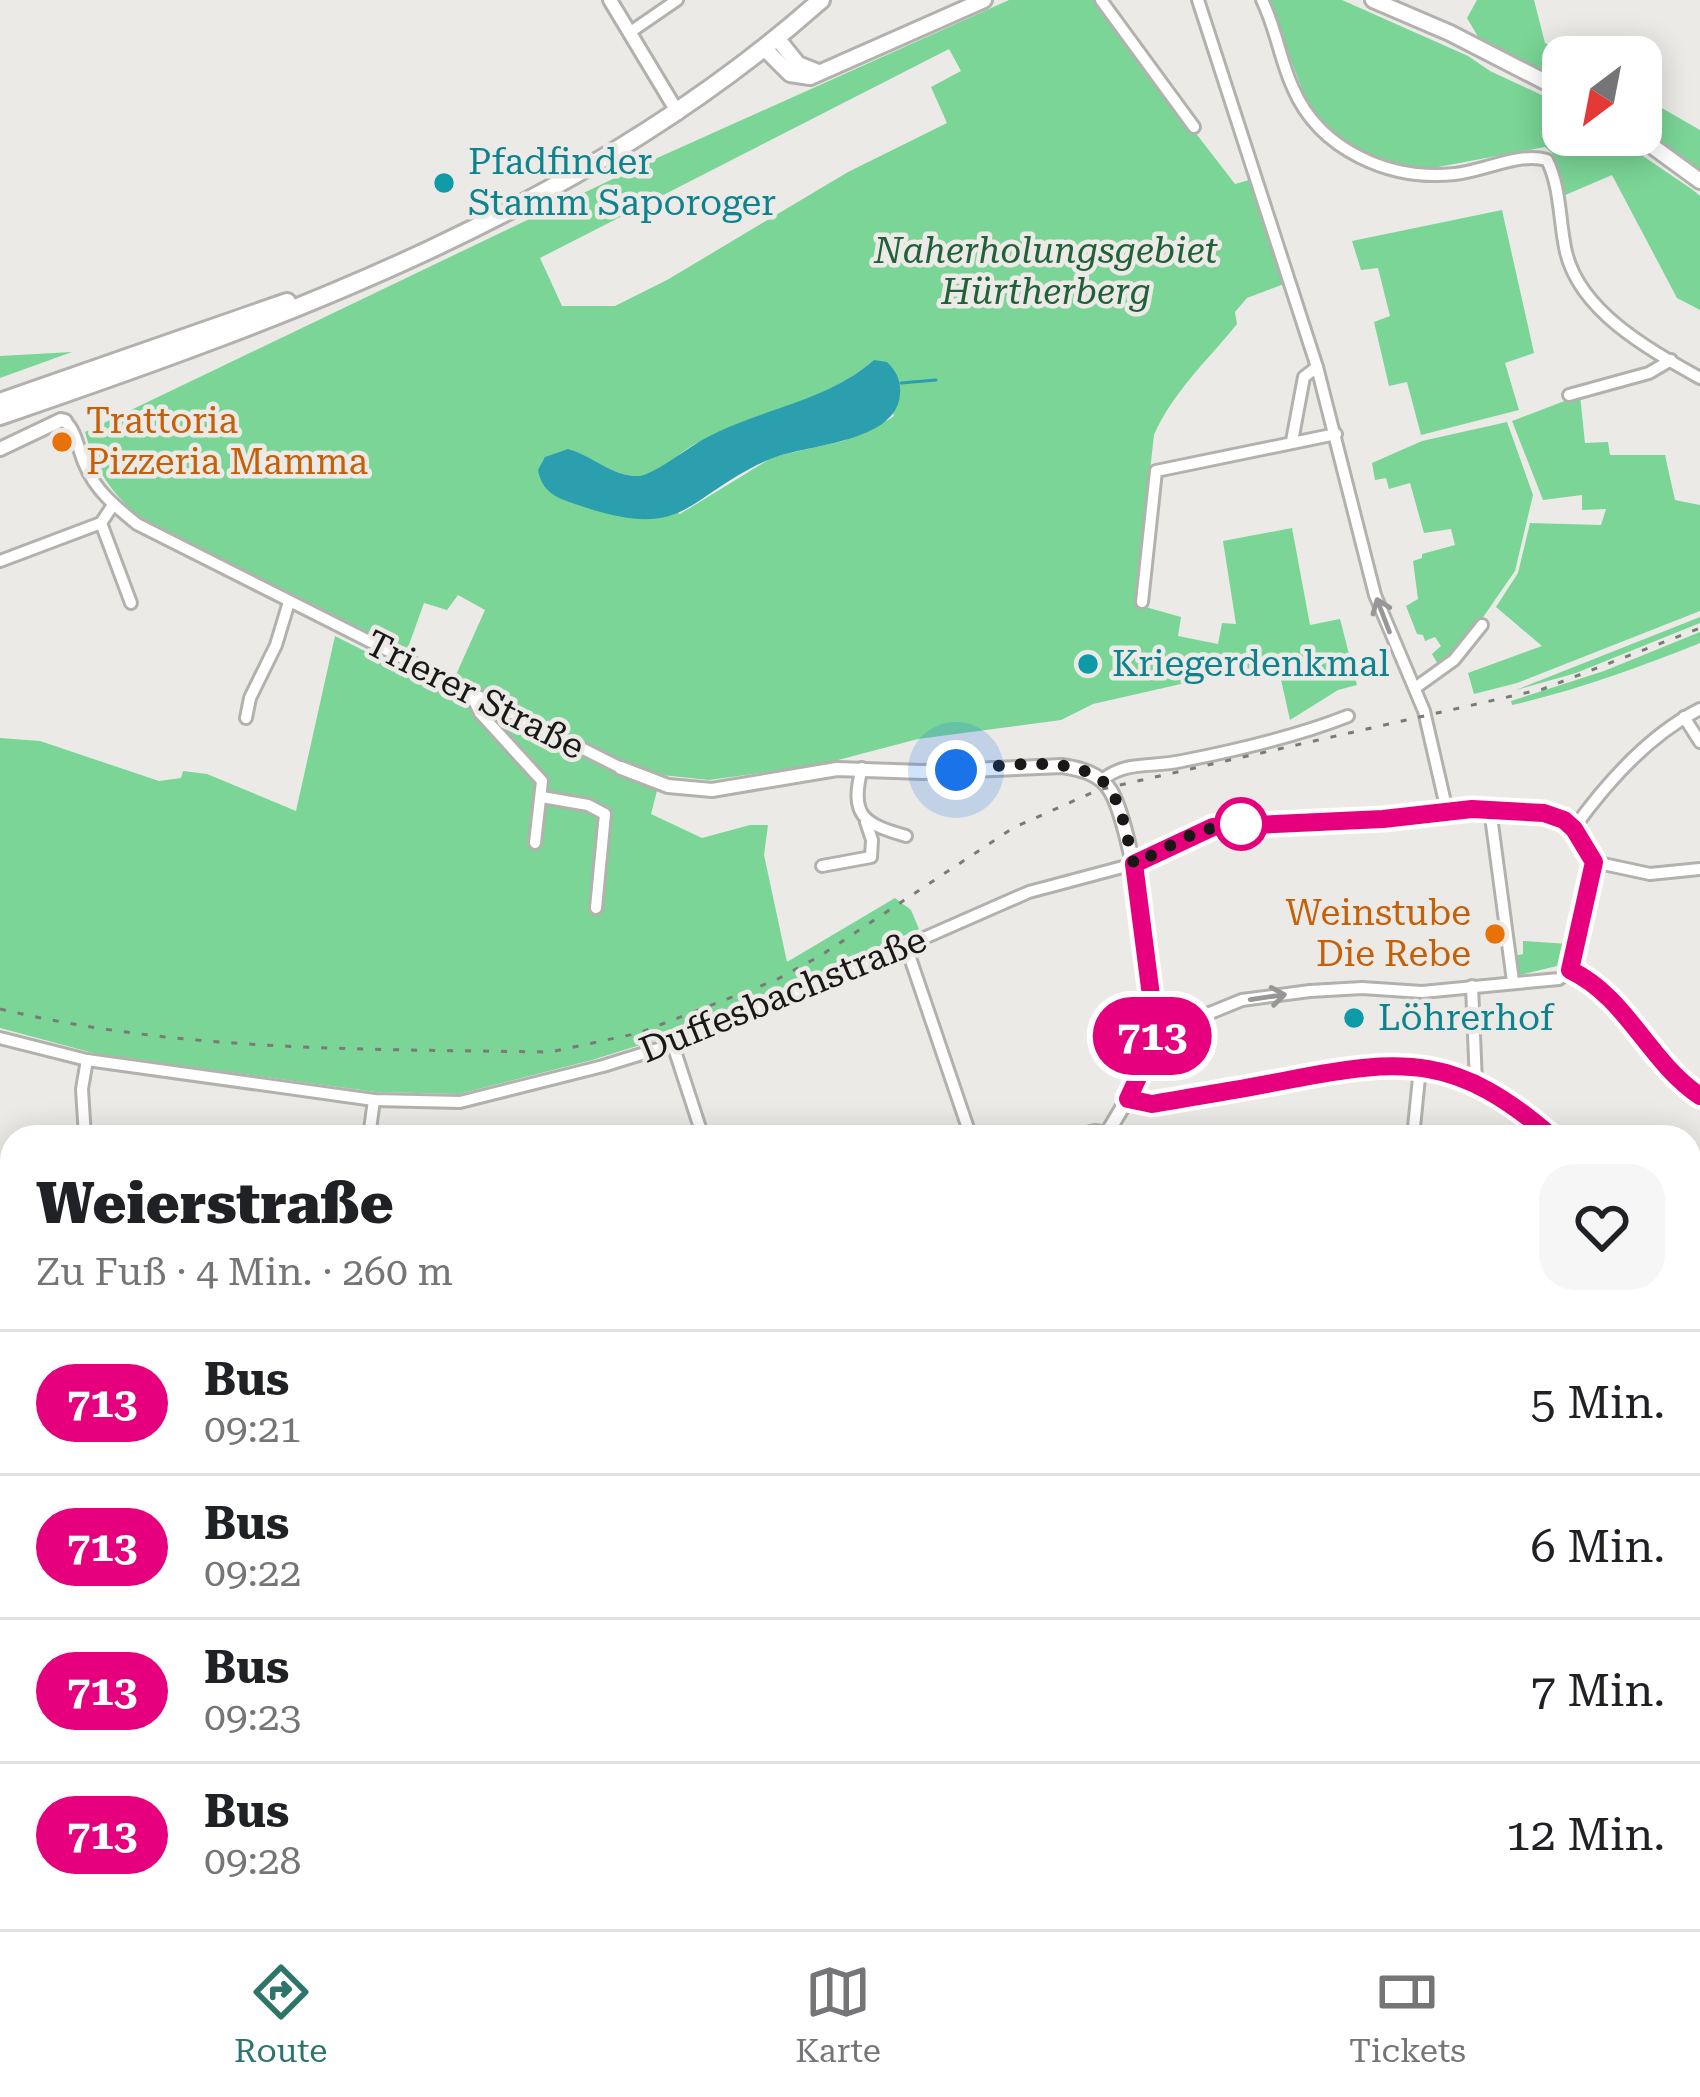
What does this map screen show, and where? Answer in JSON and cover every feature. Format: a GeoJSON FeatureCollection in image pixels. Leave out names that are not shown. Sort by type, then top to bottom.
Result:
{"type":"FeatureCollection","features":[{"type":"Feature","properties":{"kind":"main road"},"geometry":{"type":"LineString","coordinates":[[0,416],[245,331],[554,189],[678,113],[821,0]]}},
{"type":"Feature","properties":{"kind":"main road"},"geometry":{"type":"LineString","coordinates":[[771,44],[798,64],[823,73],[985,0]]}},
{"type":"Feature","properties":{"kind":"main road"},"geometry":{"type":"LineString","coordinates":[[1373,0],[1542,80]]}},
{"type":"Feature","properties":{"kind":"main road"},"geometry":{"type":"LineString","coordinates":[[1662,153],[1700,181]]}},
{"type":"Feature","properties":{"kind":"main road"},"geometry":{"type":"LineString","coordinates":[[0,402],[396,265]]}},
{"type":"Feature","properties":{"kind":"street"},"geometry":{"type":"LineString","coordinates":[[610,0],[678,113]]}},
{"type":"Feature","properties":{"kind":"street"},"geometry":{"type":"LineString","coordinates":[[629,33],[677,0]]}},
{"type":"Feature","properties":{"kind":"street"},"geometry":{"type":"LineString","coordinates":[[1101,0],[1194,127]]}},
{"type":"Feature","properties":{"kind":"street"},"geometry":{"type":"LineString","coordinates":[[1198,0],[1317,367],[1375,595],[1427,723],[1447,811]]}},
{"type":"Feature","properties":{"kind":"street"},"geometry":{"type":"LineString","coordinates":[[1262,0],[1302,106],[1355,155],[1392,170],[1429,176],[1487,169],[1525,157],[1546,160],[1566,252],[1580,286],[1617,323],[1700,378]]}},
{"type":"Feature","properties":{"kind":"street"},"geometry":{"type":"LineString","coordinates":[[1569,395],[1649,373],[1671,360]]}},
{"type":"Feature","properties":{"kind":"street"},"geometry":{"type":"LineString","coordinates":[[1292,441],[1304,377],[1317,367]]}},
{"type":"Feature","properties":{"kind":"street"},"geometry":{"type":"LineString","coordinates":[[0,448],[65,421]]}},
{"type":"Feature","properties":{"kind":"street","name":"Trierer Straße"},"geometry":{"type":"LineString","coordinates":[[65,421],[72,425],[86,468],[113,505],[137,524],[472,696],[621,769],[668,786],[712,790],[862,768],[922,772],[1062,766],[1102,780]]}},
{"type":"Feature","properties":{"kind":"street"},"geometry":{"type":"LineString","coordinates":[[1142,602],[1156,472],[1336,434]]}},
{"type":"Feature","properties":{"kind":"street"},"geometry":{"type":"LineString","coordinates":[[0,561],[101,523],[113,505]]}},
{"type":"Feature","properties":{"kind":"street"},"geometry":{"type":"LineString","coordinates":[[101,523],[131,603]]}},
{"type":"Feature","properties":{"kind":"street"},"geometry":{"type":"LineString","coordinates":[[246,718],[289,602]]}},
{"type":"Feature","properties":{"kind":"street"},"geometry":{"type":"LineString","coordinates":[[1414,688],[1454,660],[1481,626]]}},
{"type":"Feature","properties":{"kind":"street"},"geometry":{"type":"LineString","coordinates":[[472,696],[479,713],[542,781],[535,843]]}},
{"type":"Feature","properties":{"kind":"street"},"geometry":{"type":"LineString","coordinates":[[1154,1019],[1210,1013],[1242,1000],[1310,991],[1422,992],[1558,979],[1570,970],[1594,862],[1574,829],[1629,763],[1700,709]]}},
{"type":"Feature","properties":{"kind":"street"},"geometry":{"type":"LineString","coordinates":[[1112,1125],[1145,1062],[1154,1019],[1134,864],[1117,803],[1102,780],[1122,766],[1157,767],[1216,754],[1348,716]]}},
{"type":"Feature","properties":{"kind":"street"},"geometry":{"type":"LineString","coordinates":[[1684,717],[1700,742]]}},
{"type":"Feature","properties":{"kind":"street"},"geometry":{"type":"LineString","coordinates":[[822,866],[871,857],[872,840],[857,793],[862,768]]}},
{"type":"Feature","properties":{"kind":"street"},"geometry":{"type":"LineString","coordinates":[[542,797],[604,814],[596,908]]}},
{"type":"Feature","properties":{"kind":"street"},"geometry":{"type":"LineString","coordinates":[[1490,809],[1513,981]]}},
{"type":"Feature","properties":{"kind":"street","name":"Duffesbachstraße"},"geometry":{"type":"LineString","coordinates":[[0,1038],[88,1060],[374,1100],[424,1104],[480,1099],[673,1046],[1029,892],[1134,864],[1213,827],[1490,809],[1544,813],[1574,829]]}},
{"type":"Feature","properties":{"kind":"street"},"geometry":{"type":"LineString","coordinates":[[866,822],[906,836]]}},
{"type":"Feature","properties":{"kind":"street"},"geometry":{"type":"LineString","coordinates":[[1594,862],[1650,874],[1700,869]]}},
{"type":"Feature","properties":{"kind":"street"},"geometry":{"type":"LineString","coordinates":[[906,946],[966,1125]]}},
{"type":"Feature","properties":{"kind":"street"},"geometry":{"type":"LineString","coordinates":[[1570,970],[1601,988],[1659,1061],[1700,1096]]}},
{"type":"Feature","properties":{"kind":"street"},"geometry":{"type":"LineString","coordinates":[[1472,986],[1476,1083]]}},
{"type":"Feature","properties":{"kind":"street"},"geometry":{"type":"LineString","coordinates":[[673,1046],[699,1125]]}},
{"type":"Feature","properties":{"kind":"street"},"geometry":{"type":"LineString","coordinates":[[84,1125],[82,1089],[88,1060]]}},
{"type":"Feature","properties":{"kind":"street"},"geometry":{"type":"LineString","coordinates":[[1128,1099],[1152,1104],[1388,1064],[1476,1083],[1508,1100],[1538,1125]]}},
{"type":"Feature","properties":{"kind":"street"},"geometry":{"type":"LineString","coordinates":[[1414,1125],[1420,1068]]}},
{"type":"Feature","properties":{"kind":"street"},"geometry":{"type":"LineString","coordinates":[[371,1125],[374,1100]]}},
{"type":"Feature","properties":{"kind":"green space","name":"Naherholungsgebiet Hürtherberg"},"geometry":{"type":"Polygon","coordinates":[[[1009,0],[1093,0],[1235,184],[1249,180],[1284,284],[1247,298],[1235,312],[1237,324],[1181,391],[1154,435],[1135,604],[1181,617],[1178,636],[1218,644],[1222,623],[1236,624],[1223,541],[1292,528],[1310,625],[1340,619],[1357,685],[1338,690],[1290,720],[1277,662],[1093,704],[1061,720],[918,739],[819,765],[709,780],[661,775],[651,814],[702,838],[768,825],[764,855],[787,962],[895,898],[911,910],[919,929],[701,1026],[459,1094],[376,1092],[97,1054],[0,1028],[0,738],[40,741],[159,781],[181,778],[183,771],[207,774],[296,811],[335,636],[489,714],[496,698],[455,677],[485,610],[458,595],[447,610],[424,603],[406,653],[138,516],[105,478],[85,432],[646,163],[1009,0]],[[949,49],[540,258],[562,306],[615,306],[848,172],[947,123],[931,87],[961,71],[949,49]],[[874,360],[833,387],[717,433],[645,475],[620,473],[568,449],[680,514],[773,457],[843,441],[894,416],[874,360]]]}},
{"type":"Feature","properties":{"kind":"green space"},"geometry":{"type":"Polygon","coordinates":[[[1268,0],[1342,0],[1468,56],[1542,95],[1542,148],[1422,170],[1385,163],[1361,151],[1322,124],[1308,105],[1268,0]]]}},
{"type":"Feature","properties":{"kind":"green space"},"geometry":{"type":"Polygon","coordinates":[[[1477,0],[1534,0],[1543,36],[1542,71],[1480,40],[1467,18],[1477,0]]]}},
{"type":"Feature","properties":{"kind":"green space"},"geometry":{"type":"Polygon","coordinates":[[[1662,108],[1700,130],[1700,172],[1662,144],[1662,108]]]}},
{"type":"Feature","properties":{"kind":"green space"},"geometry":{"type":"Polygon","coordinates":[[[1553,156],[1643,156],[1693,190],[1700,196],[1700,310],[1677,298],[1612,175],[1563,196],[1553,156]]]}},
{"type":"Feature","properties":{"kind":"green space"},"geometry":{"type":"Polygon","coordinates":[[[1502,210],[1534,353],[1505,363],[1519,410],[1421,435],[1407,382],[1389,386],[1374,322],[1390,316],[1378,268],[1361,270],[1352,241],[1502,210]]]}},
{"type":"Feature","properties":{"kind":"green space"},"geometry":{"type":"Polygon","coordinates":[[[72,352],[0,378],[0,356],[72,352]]]}},
{"type":"Feature","properties":{"kind":"green space"},"geometry":{"type":"Polygon","coordinates":[[[1580,395],[1585,443],[1608,442],[1610,455],[1665,455],[1675,500],[1700,505],[1700,611],[1517,683],[1474,694],[1468,673],[1542,646],[1496,607],[1518,573],[1530,523],[1601,525],[1606,509],[1582,510],[1582,495],[1543,500],[1512,421],[1580,395]]]}},
{"type":"Feature","properties":{"kind":"green space"},"geometry":{"type":"Polygon","coordinates":[[[1507,422],[1533,495],[1515,571],[1459,652],[1440,668],[1432,654],[1441,646],[1435,637],[1425,641],[1417,634],[1406,606],[1418,599],[1413,561],[1455,545],[1451,529],[1424,533],[1410,483],[1389,489],[1386,478],[1375,480],[1372,463],[1422,441],[1507,422]]]}},
{"type":"Feature","properties":{"kind":"green space"},"geometry":{"type":"Polygon","coordinates":[[[1700,617],[1700,623],[1576,673],[1516,690],[1700,617]]]}},
{"type":"Feature","properties":{"kind":"green space"},"geometry":{"type":"Polygon","coordinates":[[[1700,632],[1700,643],[1677,652],[1512,705],[1511,701],[1604,671],[1700,632]]]}},
{"type":"Feature","properties":{"kind":"green space"},"geometry":{"type":"Polygon","coordinates":[[[1523,941],[1568,944],[1561,965],[1516,976],[1513,956],[1523,954],[1523,941]]]}},
{"type":"Feature","properties":{"kind":"water"},"geometry":{"type":"Polygon","coordinates":[[[874,360],[887,362],[900,385],[895,411],[883,423],[846,440],[768,460],[666,517],[618,516],[584,507],[554,495],[540,479],[538,470],[545,457],[568,449],[620,473],[644,475],[725,429],[835,386],[874,360]]]}},
{"type":"Feature","properties":{"kind":"waterway"},"geometry":{"type":"LineString","coordinates":[[901,383],[936,380]]}},
{"type":"Feature","properties":{"kind":"railway"},"geometry":{"type":"LineString","coordinates":[[0,1009],[205,1041],[342,1048],[550,1052],[639,1033],[776,980],[1013,828],[1098,790],[1543,689],[1700,628]]}},
{"type":"Feature","properties":{"kind":"bus line","name":"713"},"geometry":{"type":"LineString","coordinates":[[1538,1125],[1487,1088],[1444,1073],[1388,1064],[1152,1104],[1128,1099],[1145,1062],[1154,1019],[1134,864],[1201,830],[1239,824],[1400,818],[1504,808],[1564,820],[1594,862],[1570,970],[1601,988],[1659,1061],[1700,1096]]}},
{"type":"Feature","properties":{"kind":"place","name":"Pfadfinder Stamm Saporoger"},"geometry":{"type":"Point","coordinates":[444,183]}},
{"type":"Feature","properties":{"kind":"place","name":"Trattoria Pizzeria Mamma"},"geometry":{"type":"Point","coordinates":[62,442]}},
{"type":"Feature","properties":{"kind":"place","name":"Kriegerdenkmal"},"geometry":{"type":"Point","coordinates":[1088,664]}},
{"type":"Feature","properties":{"kind":"place","name":"Weinstube Die Rebe"},"geometry":{"type":"Point","coordinates":[1495,934]}},
{"type":"Feature","properties":{"kind":"place","name":"Löhrerhof"},"geometry":{"type":"Point","coordinates":[1354,1018]}},
{"type":"Feature","properties":{"kind":"route"},"geometry":{"type":"LineString","coordinates":[[956,770],[1062,766],[1094,775],[1117,803],[1134,864],[1201,830],[1241,824]]}}]}
